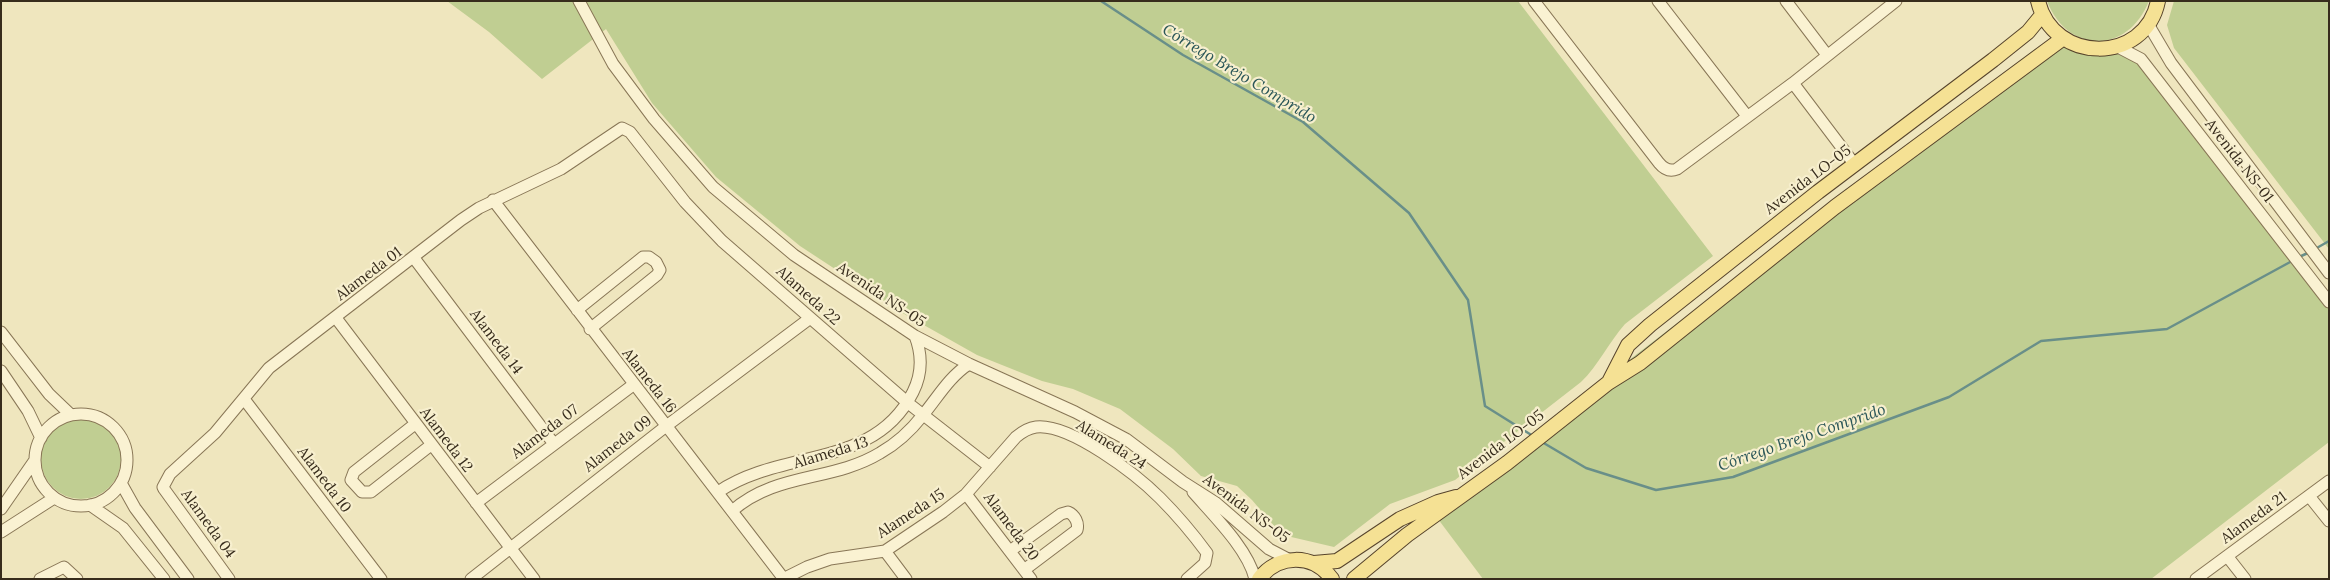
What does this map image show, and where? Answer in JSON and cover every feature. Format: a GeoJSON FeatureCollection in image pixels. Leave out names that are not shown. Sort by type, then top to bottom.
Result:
{"type":"FeatureCollection","features":[{"type":"Feature","properties":{"kind":"main road"},"geometry":{"type":"LineString","coordinates":[[2038,1],[2042,15],[2050,28],[2062,38],[2088,49],[2118,47],[2135,38],[2148,24],[2158,1]]}},
{"type":"Feature","properties":{"kind":"main road","name":"Avenida LO-05"},"geometry":{"type":"LineString","coordinates":[[1608,383],[1628,345],[1642,332],[1855,165],[1993,60],[2028,32],[2042,15]]}},
{"type":"Feature","properties":{"kind":"main road","name":"Avenida LO-05"},"geometry":{"type":"LineString","coordinates":[[1354,579],[1391,547],[1507,463],[1608,383],[1640,363],[1828,212],[2062,38]]}},
{"type":"Feature","properties":{"kind":"main road","name":"Avenida LO-05"},"geometry":{"type":"LineString","coordinates":[[1290,560],[1304,560],[1314,563],[1337,561],[1400,518],[1438,502],[1460,496]]}},
{"type":"Feature","properties":{"kind":"main road"},"geometry":{"type":"LineString","coordinates":[[1259,579],[1265,571],[1276,564],[1290,560]]}},
{"type":"Feature","properties":{"kind":"main road"},"geometry":{"type":"LineString","coordinates":[[1314,563],[1332,579]]}},
{"type":"Feature","properties":{"kind":"street","name":"Avenida NS-05"},"geometry":{"type":"LineString","coordinates":[[579,1],[613,64],[654,119],[713,187],[794,255],[915,336],[969,364],[1075,412],[1126,439],[1216,503],[1270,549],[1290,560]]}},
{"type":"Feature","properties":{"kind":"street"},"geometry":{"type":"LineString","coordinates":[[1534,1],[1664,168],[1670,171],[1677,169],[1792,83],[1896,1]]}},
{"type":"Feature","properties":{"kind":"street"},"geometry":{"type":"LineString","coordinates":[[1658,1],[1747,116]]}},
{"type":"Feature","properties":{"kind":"street"},"geometry":{"type":"LineString","coordinates":[[1786,1],[1827,55]]}},
{"type":"Feature","properties":{"kind":"street","name":"Avenida NS-01"},"geometry":{"type":"LineString","coordinates":[[2148,24],[2172,63],[2329,273]]}},
{"type":"Feature","properties":{"kind":"street","name":"Avenida NS-01"},"geometry":{"type":"LineString","coordinates":[[2118,47],[2141,59],[2328,300]]}},
{"type":"Feature","properties":{"kind":"street"},"geometry":{"type":"LineString","coordinates":[[1792,83],[1855,165]]}},
{"type":"Feature","properties":{"kind":"street","name":"Alameda 01"},"geometry":{"type":"LineString","coordinates":[[163,487],[170,474],[215,433],[269,368],[461,220],[493,200],[561,169],[618,129],[626,128]]}},
{"type":"Feature","properties":{"kind":"street","name":"Alameda 22"},"geometry":{"type":"LineString","coordinates":[[626,128],[703,223],[809,319],[908,403],[990,467]]}},
{"type":"Feature","properties":{"kind":"street","name":"Alameda 16"},"geometry":{"type":"LineString","coordinates":[[493,200],[665,427],[718,492],[784,579]]}},
{"type":"Feature","properties":{"kind":"street"},"geometry":{"type":"LineString","coordinates":[[577,310],[643,258],[649,257],[659,265],[660,270],[657,275],[590,329]]}},
{"type":"Feature","properties":{"kind":"street","name":"Alameda 14"},"geometry":{"type":"LineString","coordinates":[[414,258],[554,444]]}},
{"type":"Feature","properties":{"kind":"street","name":"Alameda 12"},"geometry":{"type":"LineString","coordinates":[[336,318],[431,446],[534,579]]}},
{"type":"Feature","properties":{"kind":"street","name":"Alameda 09"},"geometry":{"type":"LineString","coordinates":[[471,579],[665,427],[809,319]]}},
{"type":"Feature","properties":{"kind":"street"},"geometry":{"type":"LineString","coordinates":[[1,332],[53,398],[71,415]]}},
{"type":"Feature","properties":{"kind":"street","name":"Alameda 13"},"geometry":{"type":"LineString","coordinates":[[718,492],[747,476],[769,468],[851,448],[863,443],[887,427],[901,414],[918,379],[920,358],[915,336]]}},
{"type":"Feature","properties":{"kind":"street","name":"Alameda 13"},"geometry":{"type":"LineString","coordinates":[[732,511],[751,495],[769,487],[833,471],[880,453],[923,415],[945,386],[969,364]]}},
{"type":"Feature","properties":{"kind":"street"},"geometry":{"type":"LineString","coordinates":[[1,370],[28,411],[41,438]]}},
{"type":"Feature","properties":{"kind":"street","name":"Alameda 07"},"geometry":{"type":"LineString","coordinates":[[476,503],[633,385]]}},
{"type":"Feature","properties":{"kind":"street","name":"Alameda 10"},"geometry":{"type":"LineString","coordinates":[[244,399],[381,579]]}},
{"type":"Feature","properties":{"kind":"street"},"geometry":{"type":"LineString","coordinates":[[1,509],[35,460],[41,438],[53,423],[71,415],[84,414],[96,416],[108,422],[124,442],[127,454],[126,471],[121,483],[106,499],[90,505],[73,505],[54,498],[40,480],[35,460]]}},
{"type":"Feature","properties":{"kind":"street"},"geometry":{"type":"LineString","coordinates":[[415,424],[354,472],[351,480],[362,492],[371,492],[431,446]]}},
{"type":"Feature","properties":{"kind":"street","name":"Alameda 15"},"geometry":{"type":"LineString","coordinates":[[784,579],[822,561],[885,551],[966,494],[1016,437],[1029,428]]}},
{"type":"Feature","properties":{"kind":"street","name":"Alameda 24"},"geometry":{"type":"LineString","coordinates":[[1029,428],[1051,428],[1063,432],[1115,461],[1160,498],[1207,553],[1205,563],[1187,579]]}},
{"type":"Feature","properties":{"kind":"street","name":"Alameda 21"},"geometry":{"type":"LineString","coordinates":[[2196,579],[2329,481]]}},
{"type":"Feature","properties":{"kind":"street","name":"Avenida NS-05"},"geometry":{"type":"LineString","coordinates":[[1184,482],[1243,554],[1252,569],[1255,579]]}},
{"type":"Feature","properties":{"kind":"street"},"geometry":{"type":"LineString","coordinates":[[121,483],[140,516],[188,579]]}},
{"type":"Feature","properties":{"kind":"street","name":"Alameda 04"},"geometry":{"type":"LineString","coordinates":[[163,487],[229,579]]}},
{"type":"Feature","properties":{"kind":"street","name":"Alameda 20"},"geometry":{"type":"LineString","coordinates":[[966,494],[1028,574]]}},
{"type":"Feature","properties":{"kind":"street"},"geometry":{"type":"LineString","coordinates":[[2309,496],[2329,521]]}},
{"type":"Feature","properties":{"kind":"street"},"geometry":{"type":"LineString","coordinates":[[1,532],[54,498]]}},
{"type":"Feature","properties":{"kind":"street"},"geometry":{"type":"LineString","coordinates":[[90,505],[123,528],[164,579]]}},
{"type":"Feature","properties":{"kind":"street"},"geometry":{"type":"LineString","coordinates":[[1010,551],[1061,514],[1068,512],[1073,516],[1077,522],[1076,530],[1028,574]]}},
{"type":"Feature","properties":{"kind":"street"},"geometry":{"type":"LineString","coordinates":[[885,551],[906,579]]}},
{"type":"Feature","properties":{"kind":"street"},"geometry":{"type":"LineString","coordinates":[[2227,556],[2245,579]]}},
{"type":"Feature","properties":{"kind":"street"},"geometry":{"type":"LineString","coordinates":[[40,579],[64,567],[77,579]]}},
{"type":"Feature","properties":{"kind":"green space"},"geometry":{"type":"Polygon","coordinates":[[[447,1],[1518,1],[1713,256],[1625,324],[1593,369],[1581,382],[1455,480],[1390,504],[1334,547],[1287,536],[1276,528],[1237,486],[1201,476],[1173,449],[1120,409],[1073,389],[1042,381],[977,355],[899,311],[800,246],[716,177],[652,103],[606,29],[542,79],[489,32],[447,1]]]}},
{"type":"Feature","properties":{"kind":"green space"},"geometry":{"type":"Polygon","coordinates":[[[2047,1],[2149,1],[2139,18],[2127,31],[2113,39],[2098,41],[2083,39],[2069,31],[2057,19],[2047,1]]]}},
{"type":"Feature","properties":{"kind":"green space"},"geometry":{"type":"Polygon","coordinates":[[[2174,1],[2329,1],[2329,249],[2174,48],[2167,25],[2174,1]]]}},
{"type":"Feature","properties":{"kind":"green space"},"geometry":{"type":"Polygon","coordinates":[[[2062,39],[2118,47],[2141,59],[2329,302],[2329,442],[2151,579],[1483,579],[1432,511],[2035,49],[2062,39]]]}},
{"type":"Feature","properties":{"kind":"green space"},"geometry":{"type":"Polygon","coordinates":[[[73,419],[89,419],[110,430],[121,451],[121,467],[110,488],[89,499],[73,499],[59,493],[47,481],[41,467],[41,451],[47,437],[59,425],[73,419]]]}},
{"type":"Feature","properties":{"kind":"waterway","name":"Córrego Brejo Comprido"},"geometry":{"type":"LineString","coordinates":[[1101,1],[1183,55],[1303,122],[1409,213],[1468,300],[1485,406],[1533,436]]}},
{"type":"Feature","properties":{"kind":"waterway"},"geometry":{"type":"LineString","coordinates":[[2315,249],[2329,241]]}},
{"type":"Feature","properties":{"kind":"waterway"},"geometry":{"type":"LineString","coordinates":[[2299,257],[2310,252]]}},
{"type":"Feature","properties":{"kind":"waterway","name":"Córrego Brejo Comprido"},"geometry":{"type":"LineString","coordinates":[[1542,442],[1586,468],[1656,490],[1733,477],[1949,397],[2041,341],[2167,329],[2292,261]]}}]}
